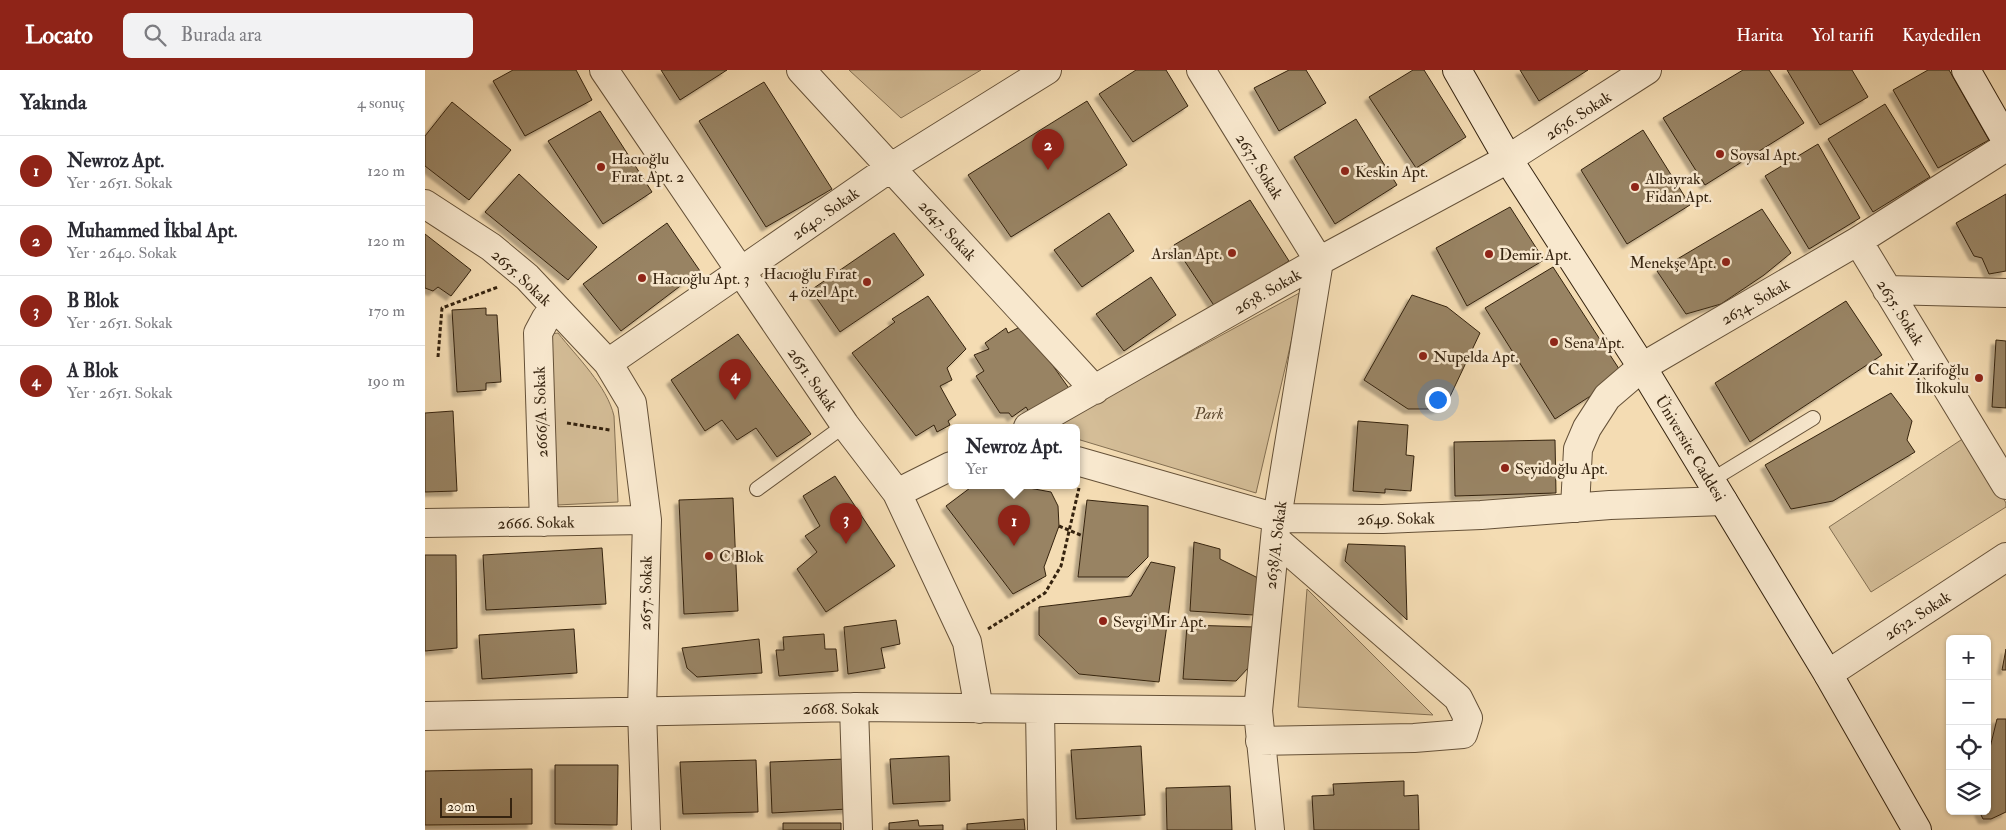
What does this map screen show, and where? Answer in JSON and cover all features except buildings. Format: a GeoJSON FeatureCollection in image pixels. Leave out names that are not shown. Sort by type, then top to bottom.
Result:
{"type":"FeatureCollection","features":[{"type":"Feature","properties":{"kind":"street","name":"2651. Sokak"},"geometry":{"type":"LineString","coordinates":[[604,70],[845,425],[897,493],[967,642],[979,709]]}},
{"type":"Feature","properties":{"kind":"street","name":"2647. Sokak"},"geometry":{"type":"LineString","coordinates":[[801,70],[1095,390]]}},
{"type":"Feature","properties":{"kind":"street","name":"2640. Sokak"},"geometry":{"type":"LineString","coordinates":[[608,363],[1017,78],[1047,70]]}},
{"type":"Feature","properties":{"kind":"street","name":"2637. Sokak"},"geometry":{"type":"LineString","coordinates":[[1201,70],[1319,261]]}},
{"type":"Feature","properties":{"kind":"street","name":"Üniversite Caddesi"},"geometry":{"type":"LineString","coordinates":[[1457,70],[1508,159],[1642,367],[1828,674],[1917,830]]}},
{"type":"Feature","properties":{"kind":"street","name":"2636. Sokak"},"geometry":{"type":"LineString","coordinates":[[1508,159],[1647,70]]}},
{"type":"Feature","properties":{"kind":"street"},"geometry":{"type":"LineString","coordinates":[[1965,70],[2006,140]]}},
{"type":"Feature","properties":{"kind":"street","name":"2634. Sokak"},"geometry":{"type":"LineString","coordinates":[[1575,508],[1578,449],[1587,428],[1607,397],[1642,367],[1858,241],[2006,147]]}},
{"type":"Feature","properties":{"kind":"street","name":"2638. Sokak"},"geometry":{"type":"LineString","coordinates":[[1033,424],[1319,261],[1508,159]]}},
{"type":"Feature","properties":{"kind":"street","name":"2655. Sokak"},"geometry":{"type":"LineString","coordinates":[[425,204],[491,247],[527,277],[608,363]]}},
{"type":"Feature","properties":{"kind":"street","name":"2635. Sokak"},"geometry":{"type":"LineString","coordinates":[[1858,241],[2006,485]]}},
{"type":"Feature","properties":{"kind":"street","name":"2638/A. Sokak"},"geometry":{"type":"LineString","coordinates":[[1270,830],[1258,711],[1276,528],[1319,261]]}},
{"type":"Feature","properties":{"kind":"street"},"geometry":{"type":"LineString","coordinates":[[1887,290],[2006,293]]}},
{"type":"Feature","properties":{"kind":"street","name":"2666/A. Sokak"},"geometry":{"type":"LineString","coordinates":[[544,522],[538,333],[546,318],[559,312]]}},
{"type":"Feature","properties":{"kind":"street","name":"2657. Sokak"},"geometry":{"type":"LineString","coordinates":[[608,363],[632,403],[647,520],[642,710],[646,830]]}},
{"type":"Feature","properties":{"kind":"street","name":"2649. Sokak"},"geometry":{"type":"LineString","coordinates":[[1081,462],[1276,528],[1383,519],[1481,515],[1575,508],[1717,491]]}},
{"type":"Feature","properties":{"kind":"street"},"geometry":{"type":"LineString","coordinates":[[897,493],[948,468]]}},
{"type":"Feature","properties":{"kind":"street","name":"2666. Sokak"},"geometry":{"type":"LineString","coordinates":[[425,523],[647,520]]}},
{"type":"Feature","properties":{"kind":"street"},"geometry":{"type":"LineString","coordinates":[[1260,740],[1414,738],[1463,734],[1468,718],[1458,698],[1276,528]]}},
{"type":"Feature","properties":{"kind":"street","name":"2632. Sokak"},"geometry":{"type":"LineString","coordinates":[[1828,674],[2006,557]]}},
{"type":"Feature","properties":{"kind":"street"},"geometry":{"type":"LineString","coordinates":[[854,707],[858,830]]}},
{"type":"Feature","properties":{"kind":"street","name":"2668. Sokak"},"geometry":{"type":"LineString","coordinates":[[425,716],[854,707],[1258,711]]}},
{"type":"Feature","properties":{"kind":"street"},"geometry":{"type":"LineString","coordinates":[[1040,710],[1042,830]]}},
{"type":"Feature","properties":{"kind":"lane"},"geometry":{"type":"LineString","coordinates":[[1717,491],[1813,418]]}},
{"type":"Feature","properties":{"kind":"lane"},"geometry":{"type":"LineString","coordinates":[[757,489],[845,425]]}},
{"type":"Feature","properties":{"kind":"path"},"geometry":{"type":"LineString","coordinates":[[439,356],[442,308],[527,277]]}},
{"type":"Feature","properties":{"kind":"path"},"geometry":{"type":"LineString","coordinates":[[541,419],[636,434]]}},
{"type":"Feature","properties":{"kind":"path"},"geometry":{"type":"LineString","coordinates":[[967,642],[1045,593],[1061,566],[1077,489]]}},
{"type":"Feature","properties":{"kind":"path"},"geometry":{"type":"LineString","coordinates":[[1059,526],[1083,536]]}},
{"type":"Feature","properties":{"kind":"green space"},"geometry":{"type":"Polygon","coordinates":[[[849,70],[981,70],[901,118],[849,70]]]}},
{"type":"Feature","properties":{"kind":"green space","name":"Park"},"geometry":{"type":"Polygon","coordinates":[[[1303,291],[1256,493],[1080,440],[1080,424],[1058,424],[1303,291]]]}},
{"type":"Feature","properties":{"kind":"green space"},"geometry":{"type":"Polygon","coordinates":[[[558,333],[598,383],[614,416],[618,502],[557,505],[550,334],[558,333]]]}},
{"type":"Feature","properties":{"kind":"green space"},"geometry":{"type":"Polygon","coordinates":[[[1967,436],[2006,503],[2006,507],[1871,592],[1829,527],[1967,436]]]}},
{"type":"Feature","properties":{"kind":"green space"},"geometry":{"type":"Polygon","coordinates":[[[1307,589],[1433,715],[1298,707],[1307,589]]]}},
{"type":"Feature","properties":{"kind":"place","name":"Soysal Apt."},"geometry":{"type":"Point","coordinates":[1720,154]}},
{"type":"Feature","properties":{"kind":"place","name":"Hacıoğlu Fırat Apt. 2"},"geometry":{"type":"Point","coordinates":[601,167]}},
{"type":"Feature","properties":{"kind":"place","name":"Muhammed İkbal Apt."},"geometry":{"type":"Point","coordinates":[1048,170]}},
{"type":"Feature","properties":{"kind":"place","name":"Keskin Apt."},"geometry":{"type":"Point","coordinates":[1345,171]}},
{"type":"Feature","properties":{"kind":"place","name":"Albayrak Fidan Apt."},"geometry":{"type":"Point","coordinates":[1635,187]}},
{"type":"Feature","properties":{"kind":"place","name":"Arslan Apt."},"geometry":{"type":"Point","coordinates":[1232,253]}},
{"type":"Feature","properties":{"kind":"place","name":"Demir Apt."},"geometry":{"type":"Point","coordinates":[1489,254]}},
{"type":"Feature","properties":{"kind":"place","name":"Menekşe Apt."},"geometry":{"type":"Point","coordinates":[1726,262]}},
{"type":"Feature","properties":{"kind":"place","name":"Hacıoğlu Apt. 3"},"geometry":{"type":"Point","coordinates":[642,278]}},
{"type":"Feature","properties":{"kind":"place","name":"Hacıoğlu Fırat 4 özel Apt."},"geometry":{"type":"Point","coordinates":[867,282]}},
{"type":"Feature","properties":{"kind":"place","name":"Sena Apt."},"geometry":{"type":"Point","coordinates":[1554,342]}},
{"type":"Feature","properties":{"kind":"place","name":"Nupelda Apt."},"geometry":{"type":"Point","coordinates":[1423,356]}},
{"type":"Feature","properties":{"kind":"place","name":"Cahit Zarifoğlu İlkokulu"},"geometry":{"type":"Point","coordinates":[1979,378]}},
{"type":"Feature","properties":{"kind":"place","name":"A Blok"},"geometry":{"type":"Point","coordinates":[735,400]}},
{"type":"Feature","properties":{"kind":"place","name":"Seyidoğlu Apt."},"geometry":{"type":"Point","coordinates":[1505,468]}},
{"type":"Feature","properties":{"kind":"place","name":"B Blok"},"geometry":{"type":"Point","coordinates":[846,544]}},
{"type":"Feature","properties":{"kind":"place","name":"Newroz Apt."},"geometry":{"type":"Point","coordinates":[1014,546]}},
{"type":"Feature","properties":{"kind":"place","name":"C Blok"},"geometry":{"type":"Point","coordinates":[709,556]}},
{"type":"Feature","properties":{"kind":"place","name":"Sevgi Mir Apt."},"geometry":{"type":"Point","coordinates":[1103,621]}}]}
